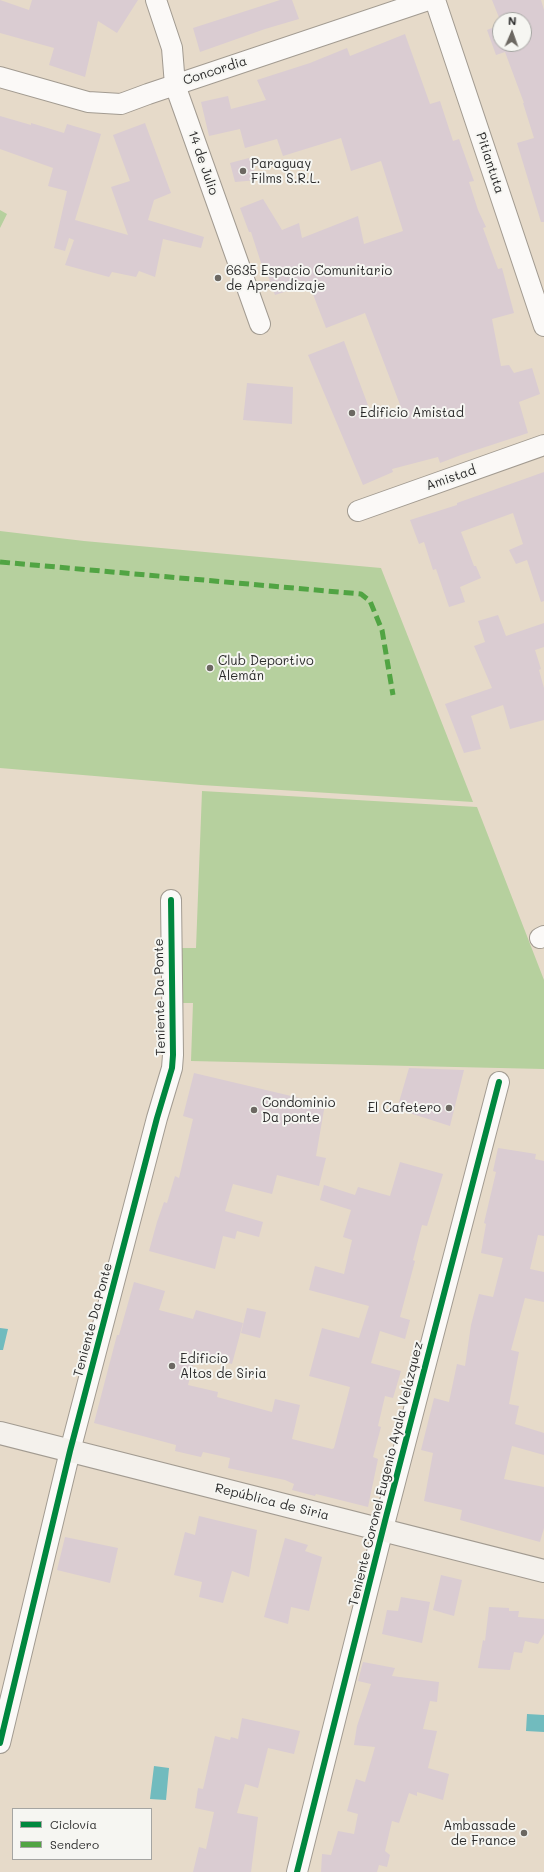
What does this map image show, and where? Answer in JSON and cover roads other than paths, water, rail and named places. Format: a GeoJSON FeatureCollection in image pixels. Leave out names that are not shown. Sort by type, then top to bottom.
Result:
{"type":"FeatureCollection","features":[{"type":"Feature","properties":{"kind":"street","name":"14 de Julio"},"geometry":{"type":"LineString","coordinates":[[156,0],[172,48],[175,84],[260,324]]}},
{"type":"Feature","properties":{"kind":"street","name":"Concordia"},"geometry":{"type":"LineString","coordinates":[[0,77],[88,102],[121,104],[175,84],[428,0]]}},
{"type":"Feature","properties":{"kind":"street","name":"Pitiantuta"},"geometry":{"type":"LineString","coordinates":[[435,0],[544,326]]}},
{"type":"Feature","properties":{"kind":"street","name":"Amistad"},"geometry":{"type":"LineString","coordinates":[[358,511],[544,445]]}},
{"type":"Feature","properties":{"kind":"street","name":"Teniente Da Ponte"},"geometry":{"type":"LineString","coordinates":[[0,1743],[70,1451],[155,1125],[172,1068],[174,1054],[170,934],[171,900]]}},
{"type":"Feature","properties":{"kind":"street","name":"Teniente Coronel Eugenio Ayala Velázquez"},"geometry":{"type":"LineString","coordinates":[[297,1872],[382,1530],[499,1082]]}},
{"type":"Feature","properties":{"kind":"street","name":"República de Siria"},"geometry":{"type":"LineString","coordinates":[[0,1433],[544,1571]]}},
{"type":"Feature","properties":{"kind":"water"},"geometry":{"type":"Polygon","coordinates":[[[0,1328],[8,1329],[3,1350],[0,1350],[0,1328]]]}},
{"type":"Feature","properties":{"kind":"water"},"geometry":{"type":"Polygon","coordinates":[[[527,1714],[544,1715],[544,1732],[526,1731],[527,1714]]]}},
{"type":"Feature","properties":{"kind":"water"},"geometry":{"type":"Polygon","coordinates":[[[154,1766],[169,1768],[166,1800],[150,1799],[154,1766]]]}},
{"type":"Feature","properties":{"kind":"place","name":"Paraguay Films S.R.L."},"geometry":{"type":"Point","coordinates":[243,171]}},
{"type":"Feature","properties":{"kind":"place","name":"6635 Espacio Comunitario de Aprendizaje"},"geometry":{"type":"Point","coordinates":[218,278]}},
{"type":"Feature","properties":{"kind":"place","name":"Edificio Amistad"},"geometry":{"type":"Point","coordinates":[352,413]}},
{"type":"Feature","properties":{"kind":"place","name":"Club Deportivo Alemán"},"geometry":{"type":"Point","coordinates":[210,668]}},
{"type":"Feature","properties":{"kind":"place","name":"El Cafetero"},"geometry":{"type":"Point","coordinates":[449,1108]}},
{"type":"Feature","properties":{"kind":"place","name":"Condominio Da ponte"},"geometry":{"type":"Point","coordinates":[254,1110]}},
{"type":"Feature","properties":{"kind":"place","name":"Edificio Altos de Siria"},"geometry":{"type":"Point","coordinates":[172,1366]}},
{"type":"Feature","properties":{"kind":"place","name":"Ambassade de France"},"geometry":{"type":"Point","coordinates":[524,1833]}}]}
